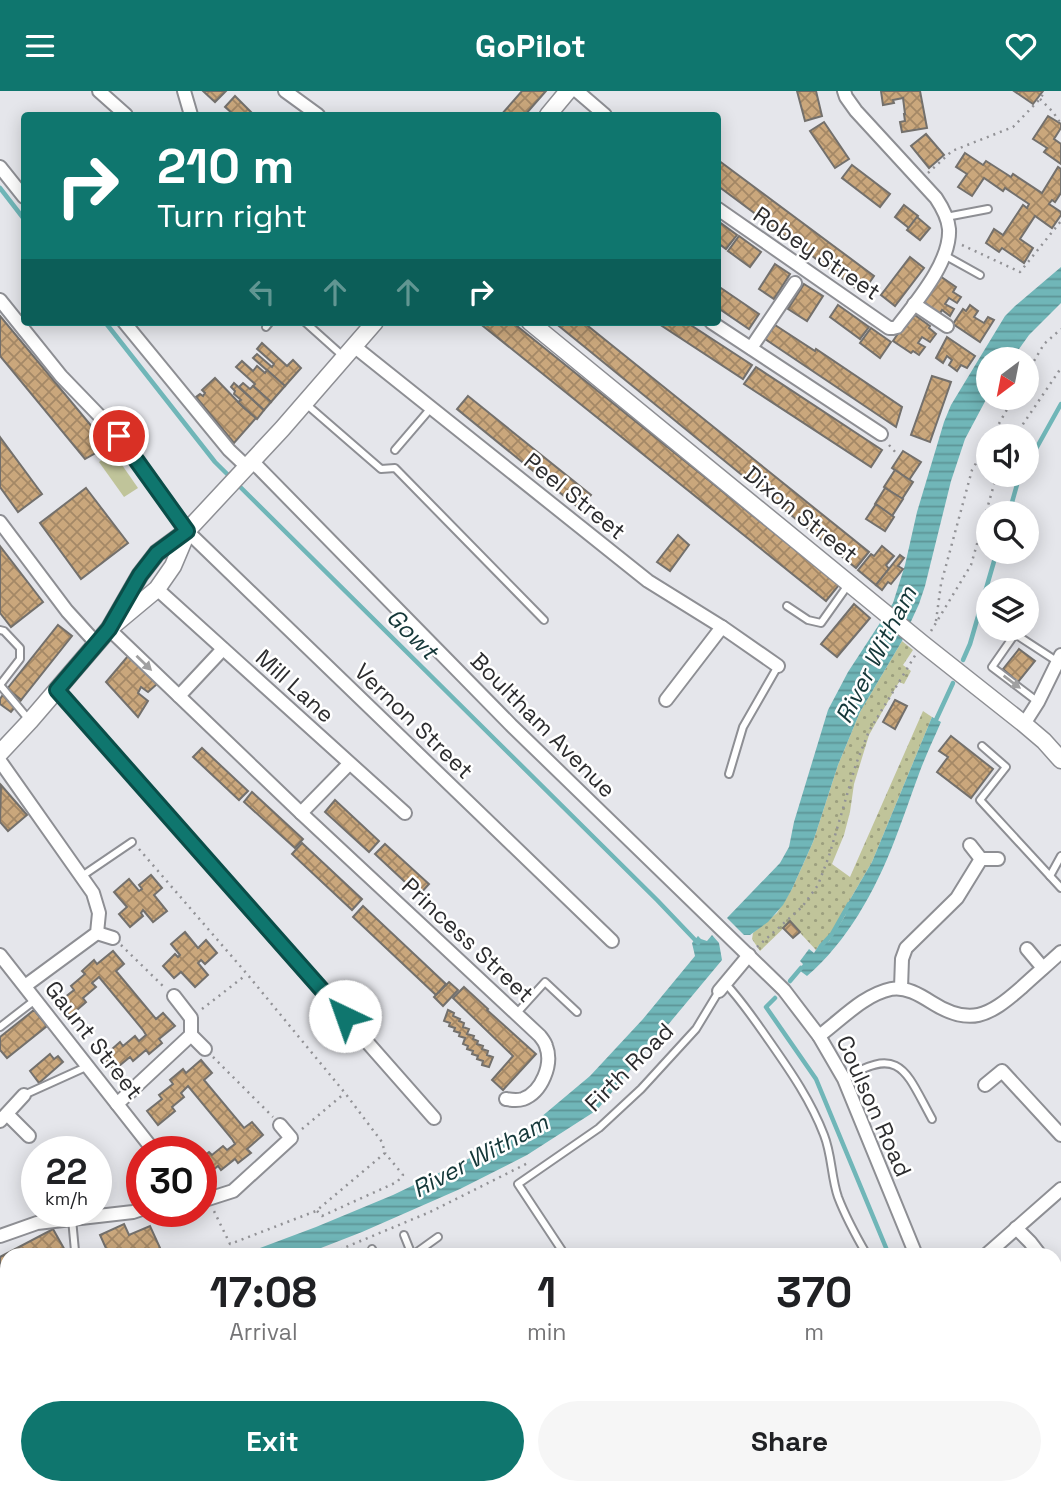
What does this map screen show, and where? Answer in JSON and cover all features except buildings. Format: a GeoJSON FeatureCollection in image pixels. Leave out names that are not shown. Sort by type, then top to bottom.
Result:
{"type":"FeatureCollection","features":[{"type":"Feature","properties":{"kind":"street"},"geometry":{"type":"LineString","coordinates":[[99,91],[123,112]]}},
{"type":"Feature","properties":{"kind":"street"},"geometry":{"type":"LineString","coordinates":[[184,91],[190,112]]}},
{"type":"Feature","properties":{"kind":"street"},"geometry":{"type":"LineString","coordinates":[[286,91],[314,112]]}},
{"type":"Feature","properties":{"kind":"street"},"geometry":{"type":"LineString","coordinates":[[550,112],[568,91]]}},
{"type":"Feature","properties":{"kind":"street"},"geometry":{"type":"LineString","coordinates":[[577,91],[602,112]]}},
{"type":"Feature","properties":{"kind":"street"},"geometry":{"type":"LineString","coordinates":[[844,91],[856,111],[936,198],[946,217],[949,228],[944,255],[914,304],[947,326]]}},
{"type":"Feature","properties":{"kind":"street"},"geometry":{"type":"LineString","coordinates":[[0,167],[21,193]]}},
{"type":"Feature","properties":{"kind":"street","name":"Robey Street"},"geometry":{"type":"LineString","coordinates":[[721,211],[889,328],[897,327],[914,304]]}},
{"type":"Feature","properties":{"kind":"street"},"geometry":{"type":"LineString","coordinates":[[751,348],[795,283]]}},
{"type":"Feature","properties":{"kind":"street","name":"Vernon Street"},"geometry":{"type":"LineString","coordinates":[[0,300],[61,376],[119,436],[187,531],[612,941]]}},
{"type":"Feature","properties":{"kind":"street","name":"Boultham Avenue"},"geometry":{"type":"LineString","coordinates":[[127,326],[229,450],[748,955]]}},
{"type":"Feature","properties":{"kind":"street"},"geometry":{"type":"LineString","coordinates":[[0,753],[109,629],[140,575],[157,553],[187,531],[222,494],[372,326]]}},
{"type":"Feature","properties":{"kind":"street","name":"Dixon Street"},"geometry":{"type":"LineString","coordinates":[[535,326],[1024,724],[1061,760]]}},
{"type":"Feature","properties":{"kind":"street"},"geometry":{"type":"LineString","coordinates":[[717,326],[881,434]]}},
{"type":"Feature","properties":{"kind":"street","name":"Peel Street"},"geometry":{"type":"LineString","coordinates":[[350,352],[431,408],[648,581],[778,666]]}},
{"type":"Feature","properties":{"kind":"street"},"geometry":{"type":"LineString","coordinates":[[0,522],[66,611],[97,644]]}},
{"type":"Feature","properties":{"kind":"street"},"geometry":{"type":"LineString","coordinates":[[109,629],[157,589],[173,566],[187,531]]}},
{"type":"Feature","properties":{"kind":"street","name":"Mill Lane"},"geometry":{"type":"LineString","coordinates":[[157,589],[405,813]]}},
{"type":"Feature","properties":{"kind":"street"},"geometry":{"type":"LineString","coordinates":[[666,700],[722,627]]}},
{"type":"Feature","properties":{"kind":"street","name":"Princess Street"},"geometry":{"type":"LineString","coordinates":[[109,629],[540,1036],[546,1047],[547,1067],[540,1084],[528,1097],[506,1099]]}},
{"type":"Feature","properties":{"kind":"street"},"geometry":{"type":"LineString","coordinates":[[179,697],[223,649]]}},
{"type":"Feature","properties":{"kind":"street"},"geometry":{"type":"LineString","coordinates":[[1024,724],[1060,658]]}},
{"type":"Feature","properties":{"kind":"street"},"geometry":{"type":"LineString","coordinates":[[57,690],[435,1118]]}},
{"type":"Feature","properties":{"kind":"street","name":"Dixon Street"},"geometry":{"type":"LineString","coordinates":[[1044,741],[1061,746]]}},
{"type":"Feature","properties":{"kind":"street"},"geometry":{"type":"LineString","coordinates":[[0,761],[93,893],[99,913],[97,933],[24,986]]}},
{"type":"Feature","properties":{"kind":"street"},"geometry":{"type":"LineString","coordinates":[[301,813],[349,764]]}},
{"type":"Feature","properties":{"kind":"street"},"geometry":{"type":"LineString","coordinates":[[970,845],[981,859]]}},
{"type":"Feature","properties":{"kind":"street"},"geometry":{"type":"LineString","coordinates":[[981,859],[998,859]]}},
{"type":"Feature","properties":{"kind":"street"},"geometry":{"type":"LineString","coordinates":[[901,988],[902,959],[906,949],[957,898],[981,859]]}},
{"type":"Feature","properties":{"kind":"street"},"geometry":{"type":"LineString","coordinates":[[97,933],[113,938]]}},
{"type":"Feature","properties":{"kind":"street"},"geometry":{"type":"LineString","coordinates":[[1027,949],[1044,968]]}},
{"type":"Feature","properties":{"kind":"street"},"geometry":{"type":"LineString","coordinates":[[819,1036],[874,995],[891,989],[901,988],[951,1013],[978,1016],[990,1012],[1004,1003],[1061,952]]}},
{"type":"Feature","properties":{"kind":"street","name":"Gaunt Street"},"geometry":{"type":"LineString","coordinates":[[0,955],[142,1136]]}},
{"type":"Feature","properties":{"kind":"street","name":"Firth Road"},"geometry":{"type":"LineString","coordinates":[[722,987],[748,955]]}},
{"type":"Feature","properties":{"kind":"street","name":"Coulson Road"},"geometry":{"type":"LineString","coordinates":[[748,955],[784,991],[819,1036],[844,1079],[913,1248]]}},
{"type":"Feature","properties":{"kind":"street"},"geometry":{"type":"LineString","coordinates":[[174,996],[191,1018],[191,1035],[205,1049]]}},
{"type":"Feature","properties":{"kind":"street"},"geometry":{"type":"LineString","coordinates":[[117,1104],[191,1035]]}},
{"type":"Feature","properties":{"kind":"street"},"geometry":{"type":"LineString","coordinates":[[985,1085],[1002,1071],[1061,1135]]}},
{"type":"Feature","properties":{"kind":"street"},"geometry":{"type":"LineString","coordinates":[[24,1095],[3,1118],[29,1136]]}},
{"type":"Feature","properties":{"kind":"street"},"geometry":{"type":"LineString","coordinates":[[217,1194],[233,1191],[291,1138],[280,1125]]}},
{"type":"Feature","properties":{"kind":"street"},"geometry":{"type":"LineString","coordinates":[[994,1248],[1061,1189]]}},
{"type":"Feature","properties":{"kind":"street"},"geometry":{"type":"LineString","coordinates":[[0,1236],[26,1227]]}},
{"type":"Feature","properties":{"kind":"street"},"geometry":{"type":"LineString","coordinates":[[1016,1228],[1035,1248]]}},
{"type":"Feature","properties":{"kind":"lane"},"geometry":{"type":"LineString","coordinates":[[946,217],[988,209]]}},
{"type":"Feature","properties":{"kind":"lane"},"geometry":{"type":"LineString","coordinates":[[944,255],[980,275]]}},
{"type":"Feature","properties":{"kind":"lane"},"geometry":{"type":"LineString","coordinates":[[311,326],[350,352]]}},
{"type":"Feature","properties":{"kind":"lane"},"geometry":{"type":"LineString","coordinates":[[305,403],[381,469],[394,468],[544,620]]}},
{"type":"Feature","properties":{"kind":"lane"},"geometry":{"type":"LineString","coordinates":[[395,450],[431,408]]}},
{"type":"Feature","properties":{"kind":"lane"},"geometry":{"type":"LineString","coordinates":[[787,606],[808,620],[821,623],[849,584]]}},
{"type":"Feature","properties":{"kind":"lane"},"geometry":{"type":"LineString","coordinates":[[0,630],[20,648],[20,659],[0,685],[30,721]]}},
{"type":"Feature","properties":{"kind":"lane"},"geometry":{"type":"LineString","coordinates":[[1038,702],[992,667],[1015,634],[1060,658]]}},
{"type":"Feature","properties":{"kind":"lane"},"geometry":{"type":"LineString","coordinates":[[729,774],[743,727],[778,666]]}},
{"type":"Feature","properties":{"kind":"lane"},"geometry":{"type":"LineString","coordinates":[[982,746],[1006,767],[980,800],[1061,888]]}},
{"type":"Feature","properties":{"kind":"lane"},"geometry":{"type":"LineString","coordinates":[[81,877],[132,842]]}},
{"type":"Feature","properties":{"kind":"lane"},"geometry":{"type":"LineString","coordinates":[[1050,876],[1061,856]]}},
{"type":"Feature","properties":{"kind":"lane"},"geometry":{"type":"LineString","coordinates":[[516,1014],[545,982],[577,1012]]}},
{"type":"Feature","properties":{"kind":"lane"},"geometry":{"type":"LineString","coordinates":[[722,987],[735,993],[809,1101],[824,1136],[838,1197],[863,1248]]}},
{"type":"Feature","properties":{"kind":"lane","name":"Firth Road"},"geometry":{"type":"LineString","coordinates":[[560,1248],[518,1184],[599,1128],[641,1089],[696,1029],[722,987]]}},
{"type":"Feature","properties":{"kind":"lane"},"geometry":{"type":"LineString","coordinates":[[0,1027],[35,1000]]}},
{"type":"Feature","properties":{"kind":"lane"},"geometry":{"type":"LineString","coordinates":[[844,1079],[861,1068],[875,1064],[900,1066],[907,1073],[932,1119]]}},
{"type":"Feature","properties":{"kind":"lane"},"geometry":{"type":"LineString","coordinates":[[24,1095],[86,1066]]}},
{"type":"Feature","properties":{"kind":"lane"},"geometry":{"type":"LineString","coordinates":[[73,1227],[75,1248]]}},
{"type":"Feature","properties":{"kind":"lane"},"geometry":{"type":"LineString","coordinates":[[404,1235],[410,1248]]}},
{"type":"Feature","properties":{"kind":"lane"},"geometry":{"type":"LineString","coordinates":[[423,1248],[438,1237]]}},
{"type":"Feature","properties":{"kind":"path"},"geometry":{"type":"LineString","coordinates":[[920,180],[952,151],[1013,127],[1045,91]]}},
{"type":"Feature","properties":{"kind":"path"},"geometry":{"type":"LineString","coordinates":[[1040,99],[1061,124]]}},
{"type":"Feature","properties":{"kind":"path"},"geometry":{"type":"LineString","coordinates":[[948,238],[1020,272],[1061,221]]}},
{"type":"Feature","properties":{"kind":"path"},"geometry":{"type":"LineString","coordinates":[[1040,351],[1061,329]]}},
{"type":"Feature","properties":{"kind":"path"},"geometry":{"type":"LineString","coordinates":[[1023,424],[1061,368]]}},
{"type":"Feature","properties":{"kind":"path"},"geometry":{"type":"LineString","coordinates":[[936,624],[941,585],[976,463]]}},
{"type":"Feature","properties":{"kind":"path"},"geometry":{"type":"LineString","coordinates":[[748,955],[802,907],[818,885],[869,731],[920,642],[936,624],[971,565],[993,487]]}},
{"type":"Feature","properties":{"kind":"path"},"geometry":{"type":"LineString","coordinates":[[132,842],[247,974],[345,1093],[403,1175],[397,1182],[323,1216],[316,1211]]}},
{"type":"Feature","properties":{"kind":"path"},"geometry":{"type":"LineString","coordinates":[[113,938],[174,996]]}},
{"type":"Feature","properties":{"kind":"path"},"geometry":{"type":"LineString","coordinates":[[191,1018],[247,974]]}},
{"type":"Feature","properties":{"kind":"path"},"geometry":{"type":"LineString","coordinates":[[205,1049],[280,1125]]}},
{"type":"Feature","properties":{"kind":"path"},"geometry":{"type":"LineString","coordinates":[[291,1138],[345,1093]]}},
{"type":"Feature","properties":{"kind":"path"},"geometry":{"type":"LineString","coordinates":[[217,1220],[230,1244],[316,1211],[385,1153]]}},
{"type":"Feature","properties":{"kind":"path"},"geometry":{"type":"LineString","coordinates":[[344,1248],[430,1212],[532,1161]]}},
{"type":"Feature","properties":{"kind":"green space"},"geometry":{"type":"Polygon","coordinates":[[[113,452],[138,488],[124,497],[99,462],[113,452]]]}},
{"type":"Feature","properties":{"kind":"green space"},"geometry":{"type":"Polygon","coordinates":[[[902,641],[913,650],[903,665],[911,671],[904,684],[899,682],[869,735],[854,784],[844,835],[832,864],[850,877],[923,711],[932,717],[872,862],[848,903],[845,916],[829,941],[819,945],[816,950],[790,922],[760,951],[752,939],[753,933],[777,913],[792,889],[813,842],[838,765],[860,712],[902,641]]]}},
{"type":"Feature","properties":{"kind":"water"},"geometry":{"type":"Polygon","coordinates":[[[1061,267],[1061,303],[1020,347],[986,347],[1005,316],[1061,267]]]}},
{"type":"Feature","properties":{"kind":"water","name":"River Witham"},"geometry":{"type":"Polygon","coordinates":[[[976,364],[976,410],[980,410],[965,439],[951,481],[919,604],[902,641],[860,712],[838,765],[813,842],[792,889],[783,905],[768,922],[750,935],[744,935],[727,918],[780,863],[789,847],[828,710],[848,672],[893,603],[917,512],[951,405],[976,364]]]}},
{"type":"Feature","properties":{"kind":"water"},"geometry":{"type":"Polygon","coordinates":[[[932,717],[941,722],[878,879],[847,932],[807,976],[799,970],[803,964],[800,961],[809,949],[814,953],[819,945],[829,941],[845,916],[848,903],[872,862],[932,717]]]}},
{"type":"Feature","properties":{"kind":"water","name":"River Witham"},"geometry":{"type":"Polygon","coordinates":[[[712,935],[719,943],[722,960],[597,1110],[527,1155],[460,1189],[362,1232],[321,1248],[260,1248],[393,1195],[522,1133],[590,1076],[643,1019],[695,956],[692,943],[698,936],[707,941],[712,935]]]}},
{"type":"Feature","properties":{"kind":"waterway","name":"Gowt"},"geometry":{"type":"LineString","coordinates":[[0,188],[21,215]]}},
{"type":"Feature","properties":{"kind":"waterway","name":"Gowt"},"geometry":{"type":"LineString","coordinates":[[108,326],[215,462],[698,943]]}},
{"type":"Feature","properties":{"kind":"waterway"},"geometry":{"type":"LineString","coordinates":[[1039,443],[1061,404]]}},
{"type":"Feature","properties":{"kind":"waterway"},"geometry":{"type":"LineString","coordinates":[[1012,501],[1016,487]]}},
{"type":"Feature","properties":{"kind":"waterway"},"geometry":{"type":"LineString","coordinates":[[963,660],[993,564]]}},
{"type":"Feature","properties":{"kind":"waterway"},"geometry":{"type":"LineString","coordinates":[[935,722],[953,683]]}},
{"type":"Feature","properties":{"kind":"waterway"},"geometry":{"type":"LineString","coordinates":[[821,946],[832,934],[849,904]]}},
{"type":"Feature","properties":{"kind":"waterway"},"geometry":{"type":"LineString","coordinates":[[790,981],[801,968]]}},
{"type":"Feature","properties":{"kind":"waterway"},"geometry":{"type":"LineString","coordinates":[[775,998],[766,1007],[816,1079],[886,1248]]}},
{"type":"Feature","properties":{"kind":"route"},"geometry":{"type":"LineString","coordinates":[[119,436],[187,531],[157,553],[140,575],[109,629],[57,690],[345,1016]]}}]}
